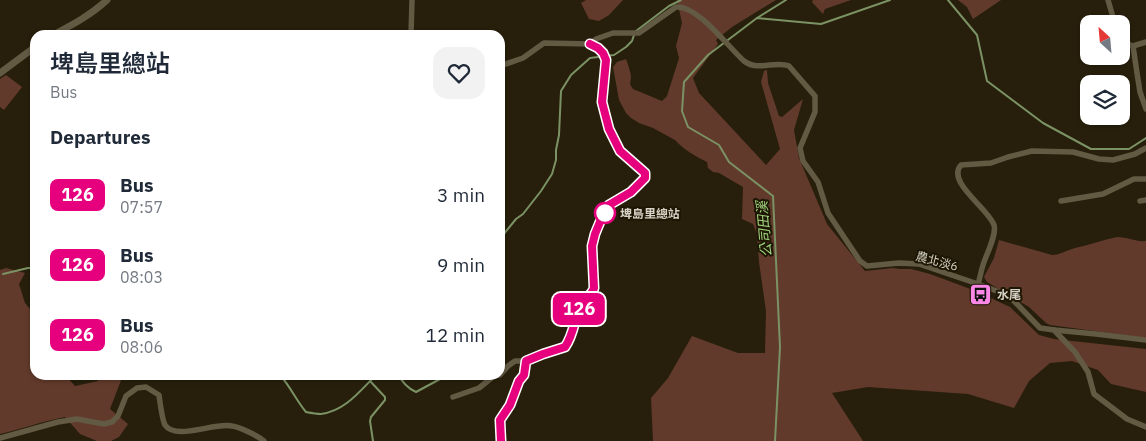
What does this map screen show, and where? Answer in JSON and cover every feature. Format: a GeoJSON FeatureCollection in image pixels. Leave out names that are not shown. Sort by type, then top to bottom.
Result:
{"type":"FeatureCollection","features":[{"type":"Feature","properties":{"kind":"street"},"geometry":{"type":"LineString","coordinates":[[62,30],[90,14],[107,0]]}},
{"type":"Feature","properties":{"kind":"street"},"geometry":{"type":"LineString","coordinates":[[411,30],[412,0]]}},
{"type":"Feature","properties":{"kind":"street"},"geometry":{"type":"LineString","coordinates":[[1108,0],[1113,15]]}},
{"type":"Feature","properties":{"kind":"street","name":"農北淡6"},"geometry":{"type":"LineString","coordinates":[[590,44],[596,39],[613,33],[639,33],[676,7],[682,6],[704,20],[746,63],[759,67],[784,64],[789,66],[815,96],[815,112],[800,148],[803,162],[818,182],[828,213],[860,262],[867,266],[899,263],[919,264],[978,284],[1002,293],[1014,300],[1040,328],[1054,330]]}},
{"type":"Feature","properties":{"kind":"street"},"geometry":{"type":"LineString","coordinates":[[1130,45],[1134,46],[1146,42]]}},
{"type":"Feature","properties":{"kind":"street"},"geometry":{"type":"LineString","coordinates":[[505,64],[523,58],[544,43],[590,44],[598,48],[606,60],[602,102],[609,129],[620,151],[645,173],[645,178],[631,192],[609,205],[602,217],[592,246],[594,288],[592,293],[582,302],[573,332],[565,347],[526,361],[515,361],[505,369]]}},
{"type":"Feature","properties":{"kind":"street"},"geometry":{"type":"LineString","coordinates":[[1134,46],[1140,92],[1146,109]]}},
{"type":"Feature","properties":{"kind":"street"},"geometry":{"type":"LineString","coordinates":[[0,73],[30,51]]}},
{"type":"Feature","properties":{"kind":"street"},"geometry":{"type":"LineString","coordinates":[[978,284],[994,232],[994,225],[978,203],[960,184],[957,169],[961,165],[991,163],[1032,151],[1073,152],[1099,159],[1113,160],[1135,154],[1146,148]]}},
{"type":"Feature","properties":{"kind":"street"},"geometry":{"type":"LineString","coordinates":[[1062,201],[1103,194],[1134,179],[1146,179]]}},
{"type":"Feature","properties":{"kind":"street"},"geometry":{"type":"LineString","coordinates":[[1054,330],[1146,340]]}},
{"type":"Feature","properties":{"kind":"street"},"geometry":{"type":"LineString","coordinates":[[1054,330],[1075,352],[1088,372],[1094,394],[1126,419],[1146,427]]}},
{"type":"Feature","properties":{"kind":"street"},"geometry":{"type":"LineString","coordinates":[[501,441],[500,420],[510,405],[519,381],[524,375],[526,361]]}},
{"type":"Feature","properties":{"kind":"street"},"geometry":{"type":"LineString","coordinates":[[453,397],[479,388],[489,380]]}},
{"type":"Feature","properties":{"kind":"street"},"geometry":{"type":"LineString","coordinates":[[0,438],[58,422],[77,419],[104,424],[112,422],[118,416],[126,396],[137,388],[146,387],[158,395],[165,426],[172,432],[182,434],[195,433],[209,428],[232,425],[264,441]]}},
{"type":"Feature","properties":{"kind":"shaded area"},"geometry":{"type":"Polygon","coordinates":[[[586,0],[623,0],[609,15],[599,21],[589,19],[581,3],[586,0]]]}},
{"type":"Feature","properties":{"kind":"shaded area"},"geometry":{"type":"Polygon","coordinates":[[[677,0],[776,0],[732,27],[716,40],[718,44],[693,78],[699,93],[766,165],[780,149],[761,82],[764,71],[767,70],[768,83],[779,116],[782,117],[803,99],[794,130],[799,158],[827,224],[865,271],[893,268],[911,269],[930,274],[976,291],[1010,307],[1039,335],[1054,339],[1146,349],[1146,392],[1111,384],[1098,370],[1072,361],[1050,363],[1029,381],[1014,408],[968,394],[868,387],[832,393],[863,441],[653,441],[651,398],[668,378],[692,336],[738,353],[765,353],[766,311],[757,234],[753,224],[742,219],[743,187],[719,173],[713,172],[708,168],[707,162],[682,147],[675,140],[631,118],[619,100],[613,67],[617,62],[626,59],[631,75],[630,84],[633,89],[662,101],[667,96],[679,58],[676,46],[682,23],[677,0]]]}},
{"type":"Feature","properties":{"kind":"shaded area"},"geometry":{"type":"Polygon","coordinates":[[[813,0],[851,0],[825,9],[823,14],[812,2],[813,0]]]}},
{"type":"Feature","properties":{"kind":"shaded area"},"geometry":{"type":"Polygon","coordinates":[[[958,0],[1001,0],[973,19],[967,7],[958,0]]]}},
{"type":"Feature","properties":{"kind":"shaded area"},"geometry":{"type":"Polygon","coordinates":[[[6,75],[22,87],[4,110],[0,107],[0,79],[6,75]]]}},
{"type":"Feature","properties":{"kind":"shaded area"},"geometry":{"type":"Polygon","coordinates":[[[1117,237],[1146,241],[1146,338],[1050,325],[1029,307],[987,282],[984,277],[994,258],[999,240],[1052,255],[1117,237]]]}},
{"type":"Feature","properties":{"kind":"shaded area"},"geometry":{"type":"Polygon","coordinates":[[[6,268],[25,273],[19,284],[25,303],[30,309],[30,380],[70,380],[75,386],[98,380],[121,380],[110,409],[128,424],[119,437],[111,441],[97,441],[80,434],[65,417],[0,434],[0,270],[6,268]]]}},
{"type":"Feature","properties":{"kind":"waterway"},"geometry":{"type":"LineString","coordinates":[[636,31],[669,6],[681,0]]}},
{"type":"Feature","properties":{"kind":"waterway"},"geometry":{"type":"LineString","coordinates":[[757,18],[786,0]]}},
{"type":"Feature","properties":{"kind":"waterway","name":"公司田溪"},"geometry":{"type":"LineString","coordinates":[[775,441],[780,347],[773,196],[729,162],[719,145],[688,127],[682,111],[684,82],[708,55],[757,18],[821,24],[890,0]]}},
{"type":"Feature","properties":{"kind":"waterway","name":"公司田溪"},"geometry":{"type":"LineString","coordinates":[[948,0],[977,35],[987,81],[1043,123],[1091,149],[1129,149],[1146,138]]}},
{"type":"Feature","properties":{"kind":"waterway"},"geometry":{"type":"LineString","coordinates":[[505,233],[516,219],[523,214],[552,174],[559,135],[561,91],[571,75],[590,58],[614,55],[626,47],[632,41],[634,35]]}},
{"type":"Feature","properties":{"kind":"waterway"},"geometry":{"type":"LineString","coordinates":[[3,274],[30,268]]}},
{"type":"Feature","properties":{"kind":"waterway"},"geometry":{"type":"LineString","coordinates":[[284,380],[306,412],[315,414],[330,412],[345,405],[371,380]]}},
{"type":"Feature","properties":{"kind":"waterway"},"geometry":{"type":"LineString","coordinates":[[402,380],[408,387],[416,392],[438,380]]}},
{"type":"Feature","properties":{"kind":"waterway"},"geometry":{"type":"LineString","coordinates":[[370,381],[385,397],[385,400],[371,417],[373,441]]}},
{"type":"Feature","properties":{"kind":"bus line","name":"126"},"geometry":{"type":"LineString","coordinates":[[501,441],[500,420],[510,405],[519,381],[524,375],[526,361],[565,347],[573,332],[582,302],[592,293],[594,288],[592,246],[602,217],[609,205],[631,192],[645,178],[645,173],[620,151],[609,129],[602,102],[606,60],[603,53],[590,44]]}},
{"type":"Feature","properties":{"kind":"place","name":"埤島里總站"},"geometry":{"type":"Point","coordinates":[605,213]}},
{"type":"Feature","properties":{"kind":"place","name":"水尾"},"geometry":{"type":"Point","coordinates":[981,294]}}]}
